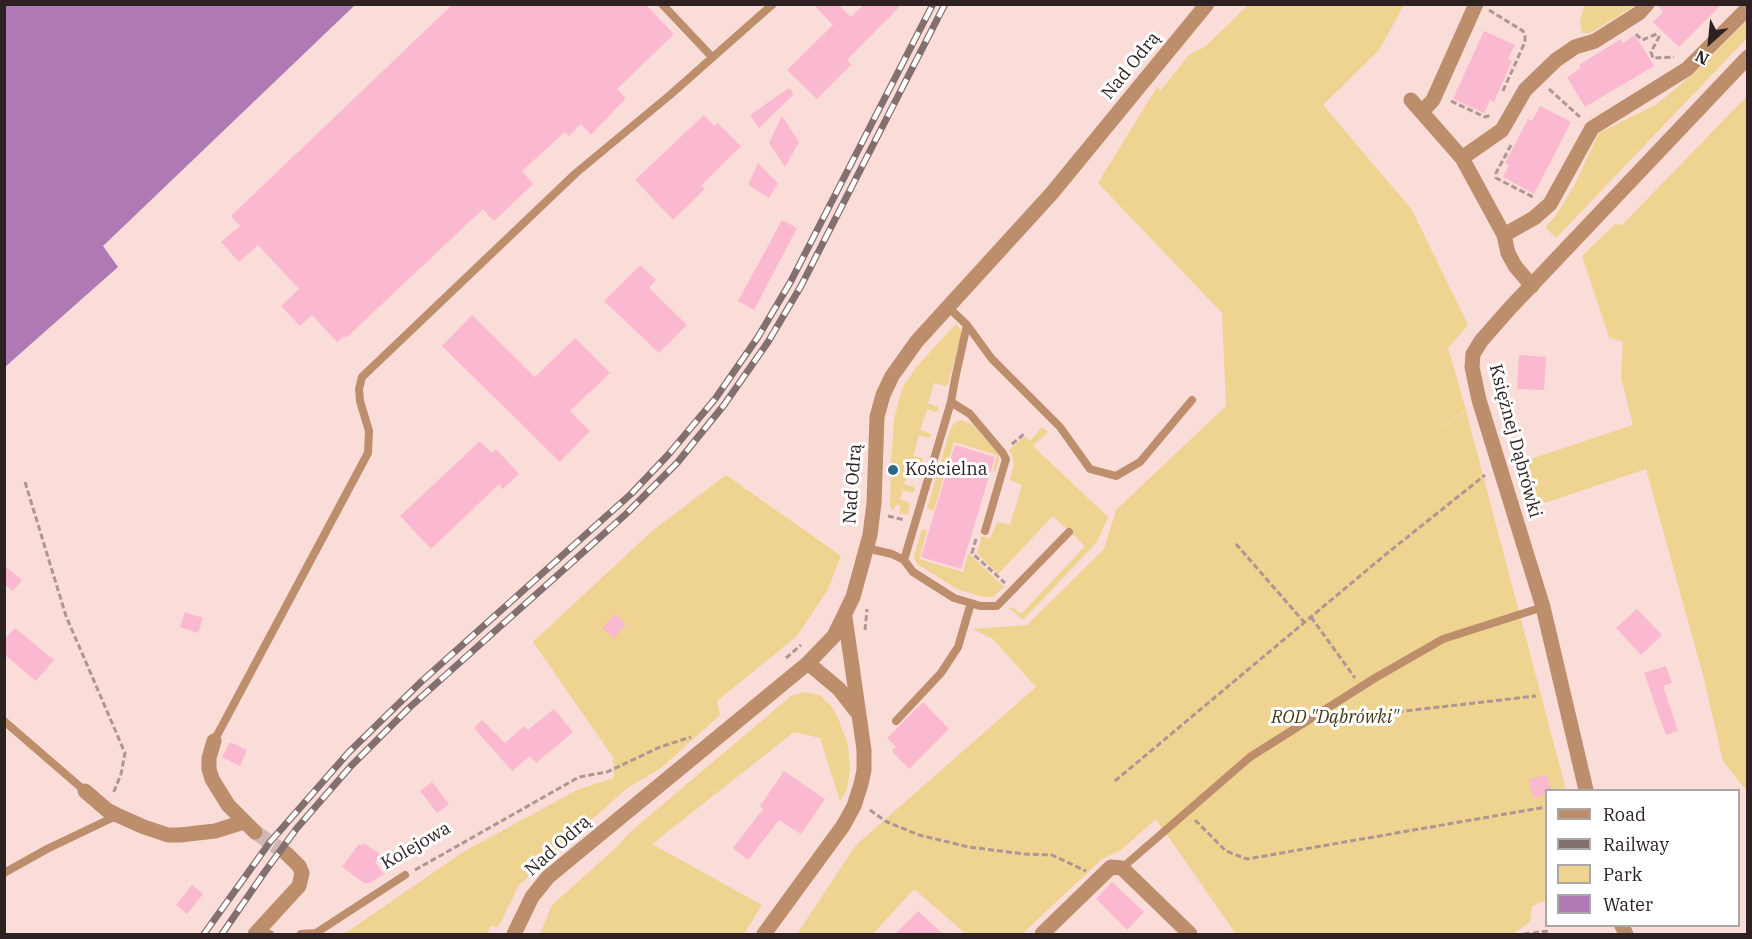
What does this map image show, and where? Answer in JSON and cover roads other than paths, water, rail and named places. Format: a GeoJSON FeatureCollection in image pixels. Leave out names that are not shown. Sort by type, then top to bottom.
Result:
{"type":"FeatureCollection","features":[{"type":"Feature","properties":{"kind":"street","name":"Nad Odrą"},"geometry":{"type":"LineString","coordinates":[[514,934],[532,897],[548,877],[808,663],[834,636],[853,597],[866,548],[874,503],[877,417],[883,395],[892,376],[904,356],[1052,193],[1207,4]]}},
{"type":"Feature","properties":{"kind":"street"},"geometry":{"type":"LineString","coordinates":[[1422,112],[1433,100],[1476,4]]}},
{"type":"Feature","properties":{"kind":"street"},"geometry":{"type":"LineString","coordinates":[[1462,158],[1502,130],[1525,90],[1556,60],[1575,47],[1595,41],[1638,13],[1647,4]]}},
{"type":"Feature","properties":{"kind":"street"},"geometry":{"type":"LineString","coordinates":[[1504,236],[1534,218],[1550,204],[1592,128],[1687,69],[1748,8]]}},
{"type":"Feature","properties":{"kind":"street","name":"Księżnej Dąbrówki"},"geometry":{"type":"LineString","coordinates":[[1586,789],[1543,607],[1477,389],[1472,367],[1473,354],[1481,341],[1748,57]]}},
{"type":"Feature","properties":{"kind":"street"},"geometry":{"type":"LineString","coordinates":[[1411,100],[1462,158],[1504,236],[1508,253],[1515,266],[1532,286]]}},
{"type":"Feature","properties":{"kind":"street"},"geometry":{"type":"LineString","coordinates":[[764,934],[843,826],[854,806],[864,770],[864,750],[845,617]]}},
{"type":"Feature","properties":{"kind":"street"},"geometry":{"type":"LineString","coordinates":[[808,663],[844,694],[860,720]]}},
{"type":"Feature","properties":{"kind":"street"},"geometry":{"type":"LineString","coordinates":[[85,791],[112,812],[144,828],[168,835],[249,827],[228,805],[212,779],[209,758],[214,741]]}},
{"type":"Feature","properties":{"kind":"street"},"geometry":{"type":"LineString","coordinates":[[261,933],[299,886],[302,873],[287,854]]}},
{"type":"Feature","properties":{"kind":"street"},"geometry":{"type":"LineString","coordinates":[[1042,934],[1098,879],[1116,867],[1190,934]]}},
{"type":"Feature","properties":{"kind":"lane"},"geometry":{"type":"LineString","coordinates":[[662,4],[712,57]]}},
{"type":"Feature","properties":{"kind":"lane"},"geometry":{"type":"LineString","coordinates":[[214,741],[368,453],[369,431],[360,395],[362,377],[576,173],[773,4]]}},
{"type":"Feature","properties":{"kind":"lane"},"geometry":{"type":"LineString","coordinates":[[948,306],[968,325],[992,359],[1060,427],[1090,469],[1116,476],[1140,462],[1192,400]]}},
{"type":"Feature","properties":{"kind":"lane"},"geometry":{"type":"LineString","coordinates":[[904,561],[951,402],[968,325]]}},
{"type":"Feature","properties":{"kind":"lane"},"geometry":{"type":"LineString","coordinates":[[951,402],[970,414],[1006,459],[985,531]]}},
{"type":"Feature","properties":{"kind":"lane"},"geometry":{"type":"LineString","coordinates":[[866,548],[892,554],[904,561],[913,572],[954,598],[980,606],[997,606],[1069,532]]}},
{"type":"Feature","properties":{"kind":"lane"},"geometry":{"type":"LineString","coordinates":[[896,721],[941,673],[958,647],[971,603]]}},
{"type":"Feature","properties":{"kind":"lane"},"geometry":{"type":"LineString","coordinates":[[1116,867],[1187,812],[1250,757],[1361,687],[1443,639],[1543,607]]}},
{"type":"Feature","properties":{"kind":"lane"},"geometry":{"type":"LineString","coordinates":[[4,721],[85,791]]}},
{"type":"Feature","properties":{"kind":"lane"},"geometry":{"type":"LineString","coordinates":[[4,873],[112,812]]}},
{"type":"Feature","properties":{"kind":"lane","name":"Kolejowa"},"geometry":{"type":"LineString","coordinates":[[301,934],[316,933],[405,875]]}},
{"type":"Feature","properties":{"kind":"water"},"geometry":{"type":"Polygon","coordinates":[[[5,4],[355,5],[103,246],[118,267],[5,367],[5,4]]]}},
{"type":"Feature","properties":{"kind":"tunnel"},"geometry":{"type":"LineString","coordinates":[[255,832],[287,854]]}},
{"type":"Feature","properties":{"kind":"railway"},"geometry":{"type":"LineString","coordinates":[[204,934],[270,842],[349,752],[422,681],[631,494],[668,455],[715,399],[758,337],[791,281],[933,4]]}},
{"type":"Feature","properties":{"kind":"railway"},"geometry":{"type":"LineString","coordinates":[[222,934],[297,828],[351,766],[410,707],[626,514],[677,463],[724,405],[768,342],[801,286],[945,4]]}},
{"type":"Feature","properties":{"kind":"place","name":"Kościelna"},"geometry":{"type":"Point","coordinates":[893,470]}},
{"type":"Feature","properties":{"kind":"park label","name":"ROD \"Dąbrówki\""},"geometry":{"type":"Point","coordinates":[1335,718]}}]}
